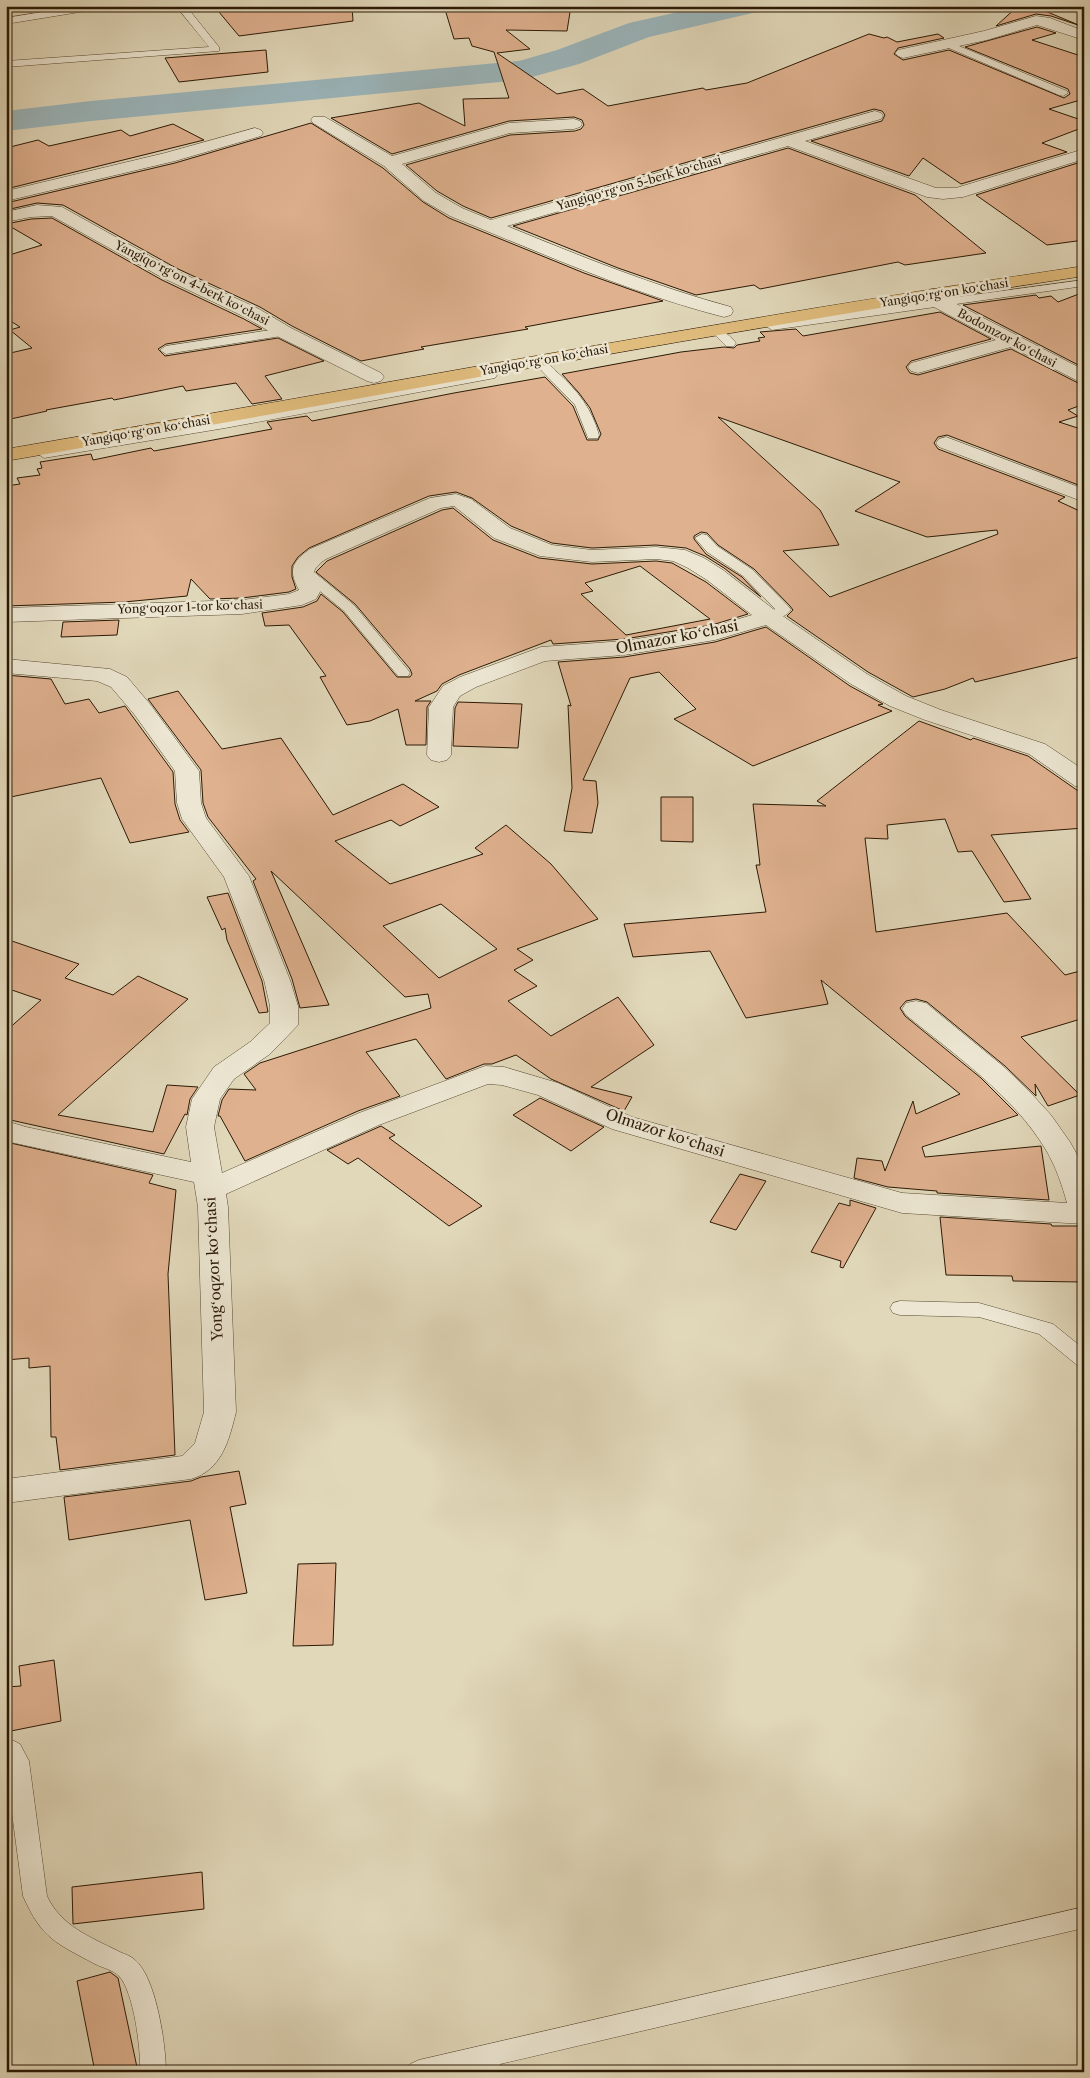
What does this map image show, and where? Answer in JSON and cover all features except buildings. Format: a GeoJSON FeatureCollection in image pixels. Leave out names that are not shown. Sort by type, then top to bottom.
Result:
{"type":"FeatureCollection","features":[{"type":"Feature","properties":{"kind":"main road","name":"Yangiqoʻrgʻon koʻchasi"},"geometry":{"type":"LineString","coordinates":[[6,440],[374,377],[724,311],[1084,258]]}},
{"type":"Feature","properties":{"kind":"main road","name":"Yangiqoʻrgʻon koʻchasi"},"geometry":{"type":"LineString","coordinates":[[6,455],[751,323],[935,298],[1084,271]]}},
{"type":"Feature","properties":{"kind":"street"},"geometry":{"type":"LineString","coordinates":[[903,54],[987,35],[1036,20],[1045,21],[1084,36]]}},
{"type":"Feature","properties":{"kind":"street","name":"Yangiqoʻrgʻon 5-berk koʻchasi"},"geometry":{"type":"LineString","coordinates":[[488,226],[875,116]]}},
{"type":"Feature","properties":{"kind":"street"},"geometry":{"type":"LineString","coordinates":[[319,120],[390,162],[430,197],[488,226],[643,285],[724,311]]}},
{"type":"Feature","properties":{"kind":"street"},"geometry":{"type":"LineString","coordinates":[[390,162],[509,128],[574,124]]}},
{"type":"Feature","properties":{"kind":"street"},"geometry":{"type":"LineString","coordinates":[[6,196],[161,159],[255,133]]}},
{"type":"Feature","properties":{"kind":"street"},"geometry":{"type":"LineString","coordinates":[[790,141],[933,193],[943,194],[957,193],[1084,154]]}},
{"type":"Feature","properties":{"kind":"street","name":"Yangiqoʻrgʻon 4-berk koʻchasi"},"geometry":{"type":"LineString","coordinates":[[6,218],[34,211],[56,211],[169,274],[252,313],[284,332],[374,377]]}},
{"type":"Feature","properties":{"kind":"street","name":"Bodomzor koʻchasi"},"geometry":{"type":"LineString","coordinates":[[935,298],[1084,378]]}},
{"type":"Feature","properties":{"kind":"street"},"geometry":{"type":"LineString","coordinates":[[918,367],[1013,341]]}},
{"type":"Feature","properties":{"kind":"street"},"geometry":{"type":"LineString","coordinates":[[946,443],[1084,496]]}},
{"type":"Feature","properties":{"kind":"street"},"geometry":{"type":"LineString","coordinates":[[303,570],[308,561],[318,554],[369,534],[437,502],[456,500],[464,503],[502,533],[548,551],[592,556],[656,553],[678,555],[696,563],[769,617],[859,679],[898,701],[933,716],[1037,749],[1084,781]]}},
{"type":"Feature","properties":{"kind":"street","name":"Yongʻoqzor 1-tor koʻchasi"},"geometry":{"type":"LineString","coordinates":[[6,615],[242,607],[294,600],[308,594],[310,590],[303,576],[303,570]]}},
{"type":"Feature","properties":{"kind":"street","name":"Olmazor koʻchasi"},"geometry":{"type":"LineString","coordinates":[[438,755],[441,707],[451,691],[468,682],[541,654],[624,648],[715,633],[769,617]]}},
{"type":"Feature","properties":{"kind":"street","name":"Yongʻoqzor koʻchasi"},"geometry":{"type":"LineString","coordinates":[[6,666],[102,674],[119,682],[142,709],[187,771],[189,803],[194,819],[236,876],[277,980],[284,1006],[284,1025],[260,1048],[224,1072],[206,1099],[200,1127],[213,1208],[220,1412],[212,1442],[205,1456],[191,1467],[6,1491]]}},
{"type":"Feature","properties":{"kind":"street"},"geometry":{"type":"LineString","coordinates":[[916,1009],[1005,1085],[1033,1112],[1052,1134],[1080,1191],[1084,1212]]}},
{"type":"Feature","properties":{"kind":"street","name":"Olmazor koʻchasi"},"geometry":{"type":"LineString","coordinates":[[208,1183],[485,1075],[504,1076],[548,1089],[622,1123],[902,1203],[1084,1212]]}},
{"type":"Feature","properties":{"kind":"street"},"geometry":{"type":"LineString","coordinates":[[6,1130],[208,1183]]}},
{"type":"Feature","properties":{"kind":"lane"},"geometry":{"type":"LineString","coordinates":[[6,21],[98,6]]}},
{"type":"Feature","properties":{"kind":"lane"},"geometry":{"type":"LineString","coordinates":[[6,64],[216,49],[181,6]]}},
{"type":"Feature","properties":{"kind":"lane"},"geometry":{"type":"LineString","coordinates":[[947,44],[1063,93]]}},
{"type":"Feature","properties":{"kind":"lane"},"geometry":{"type":"LineString","coordinates":[[6,460],[225,424],[542,365],[935,298],[1084,283]]}},
{"type":"Feature","properties":{"kind":"lane"},"geometry":{"type":"LineString","coordinates":[[166,350],[284,332]]}},
{"type":"Feature","properties":{"kind":"lane"},"geometry":{"type":"LineString","coordinates":[[720,334],[730,343]]}},
{"type":"Feature","properties":{"kind":"lane"},"geometry":{"type":"LineString","coordinates":[[542,365],[579,401],[589,417],[593,435]]}},
{"type":"Feature","properties":{"kind":"lane"},"geometry":{"type":"LineString","coordinates":[[702,538],[712,549],[748,573],[784,610],[769,617]]}},
{"type":"Feature","properties":{"kind":"lane"},"geometry":{"type":"LineString","coordinates":[[303,570],[349,608],[403,673]]}},
{"type":"Feature","properties":{"kind":"lane"},"geometry":{"type":"LineString","coordinates":[[900,1308],[979,1310],[1046,1329],[1084,1360]]}},
{"type":"Feature","properties":{"kind":"lane"},"geometry":{"type":"LineString","coordinates":[[6,1746],[12,1750],[17,1761],[35,1896],[41,1912],[51,1925],[71,1941],[95,1950],[130,1970],[138,1987],[152,2041],[153,2072]]}},
{"type":"Feature","properties":{"kind":"lane"},"geometry":{"type":"LineString","coordinates":[[419,2072],[488,2064],[1084,1917]]}},
{"type":"Feature","properties":{"kind":"waterway"},"geometry":{"type":"LineString","coordinates":[[6,121],[91,111],[521,70],[568,57],[640,30],[746,6]]}}]}
